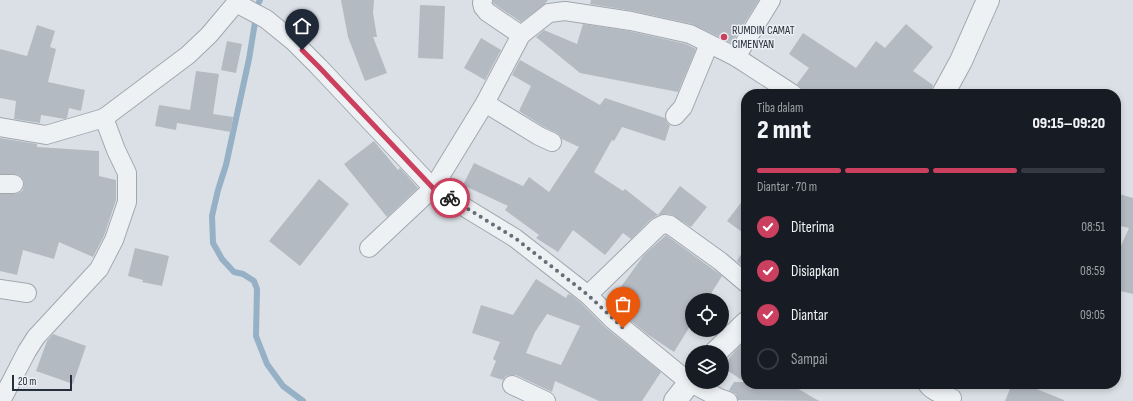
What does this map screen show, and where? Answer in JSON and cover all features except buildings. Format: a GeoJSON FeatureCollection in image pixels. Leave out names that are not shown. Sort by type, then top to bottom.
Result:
{"type":"FeatureCollection","features":[{"type":"Feature","properties":{"kind":"street"},"geometry":{"type":"LineString","coordinates":[[483,0],[483,6],[487,12],[521,35]]}},
{"type":"Feature","properties":{"kind":"street"},"geometry":{"type":"LineString","coordinates":[[736,57],[770,0]]}},
{"type":"Feature","properties":{"kind":"street"},"geometry":{"type":"LineString","coordinates":[[946,89],[961,61],[988,0]]}},
{"type":"Feature","properties":{"kind":"street"},"geometry":{"type":"LineString","coordinates":[[0,127],[46,135],[104,118],[188,55],[209,35],[237,2],[266,20],[293,41],[433,188],[515,238],[588,295],[612,319],[685,376]]}},
{"type":"Feature","properties":{"kind":"street"},"geometry":{"type":"LineString","coordinates":[[369,248],[433,188],[485,103],[521,35],[549,14],[565,11],[631,21],[690,34],[736,57],[784,89]]}},
{"type":"Feature","properties":{"kind":"street"},"geometry":{"type":"LineString","coordinates":[[675,116],[683,107],[709,44]]}},
{"type":"Feature","properties":{"kind":"street"},"geometry":{"type":"LineString","coordinates":[[485,103],[539,136],[552,142]]}},
{"type":"Feature","properties":{"kind":"street"},"geometry":{"type":"LineString","coordinates":[[1,401],[36,337],[99,269],[114,240],[127,202],[127,173],[116,150],[104,118]]}},
{"type":"Feature","properties":{"kind":"street"},"geometry":{"type":"LineString","coordinates":[[588,295],[658,227],[664,224],[670,225],[720,261],[741,279]]}},
{"type":"Feature","properties":{"kind":"street"},"geometry":{"type":"LineString","coordinates":[[0,289],[26,293]]}},
{"type":"Feature","properties":{"kind":"street"},"geometry":{"type":"LineString","coordinates":[[723,345],[741,328]]}},
{"type":"Feature","properties":{"kind":"street"},"geometry":{"type":"LineString","coordinates":[[512,385],[546,401]]}},
{"type":"Feature","properties":{"kind":"street"},"geometry":{"type":"LineString","coordinates":[[675,401],[685,387]]}},
{"type":"Feature","properties":{"kind":"street"},"geometry":{"type":"LineString","coordinates":[[704,389],[719,398],[728,401]]}},
{"type":"Feature","properties":{"kind":"street"},"geometry":{"type":"LineString","coordinates":[[933,389],[952,398]]}},
{"type":"Feature","properties":{"kind":"waterway"},"geometry":{"type":"LineString","coordinates":[[260,0],[226,165],[212,216],[213,243],[222,259],[234,272],[243,274],[254,281],[257,289],[256,336],[267,364],[283,386],[303,401]]}},
{"type":"Feature","properties":{"kind":"way so far"},"geometry":{"type":"LineString","coordinates":[[450,198],[515,238],[588,295],[623,328]]}},
{"type":"Feature","properties":{"kind":"place","name":"RUMDIN CAMAT CIMENYAN"},"geometry":{"type":"Point","coordinates":[724,37]}},
{"type":"Feature","properties":{"kind":"route"},"geometry":{"type":"LineString","coordinates":[[302,50],[433,188],[450,198]]}}]}
